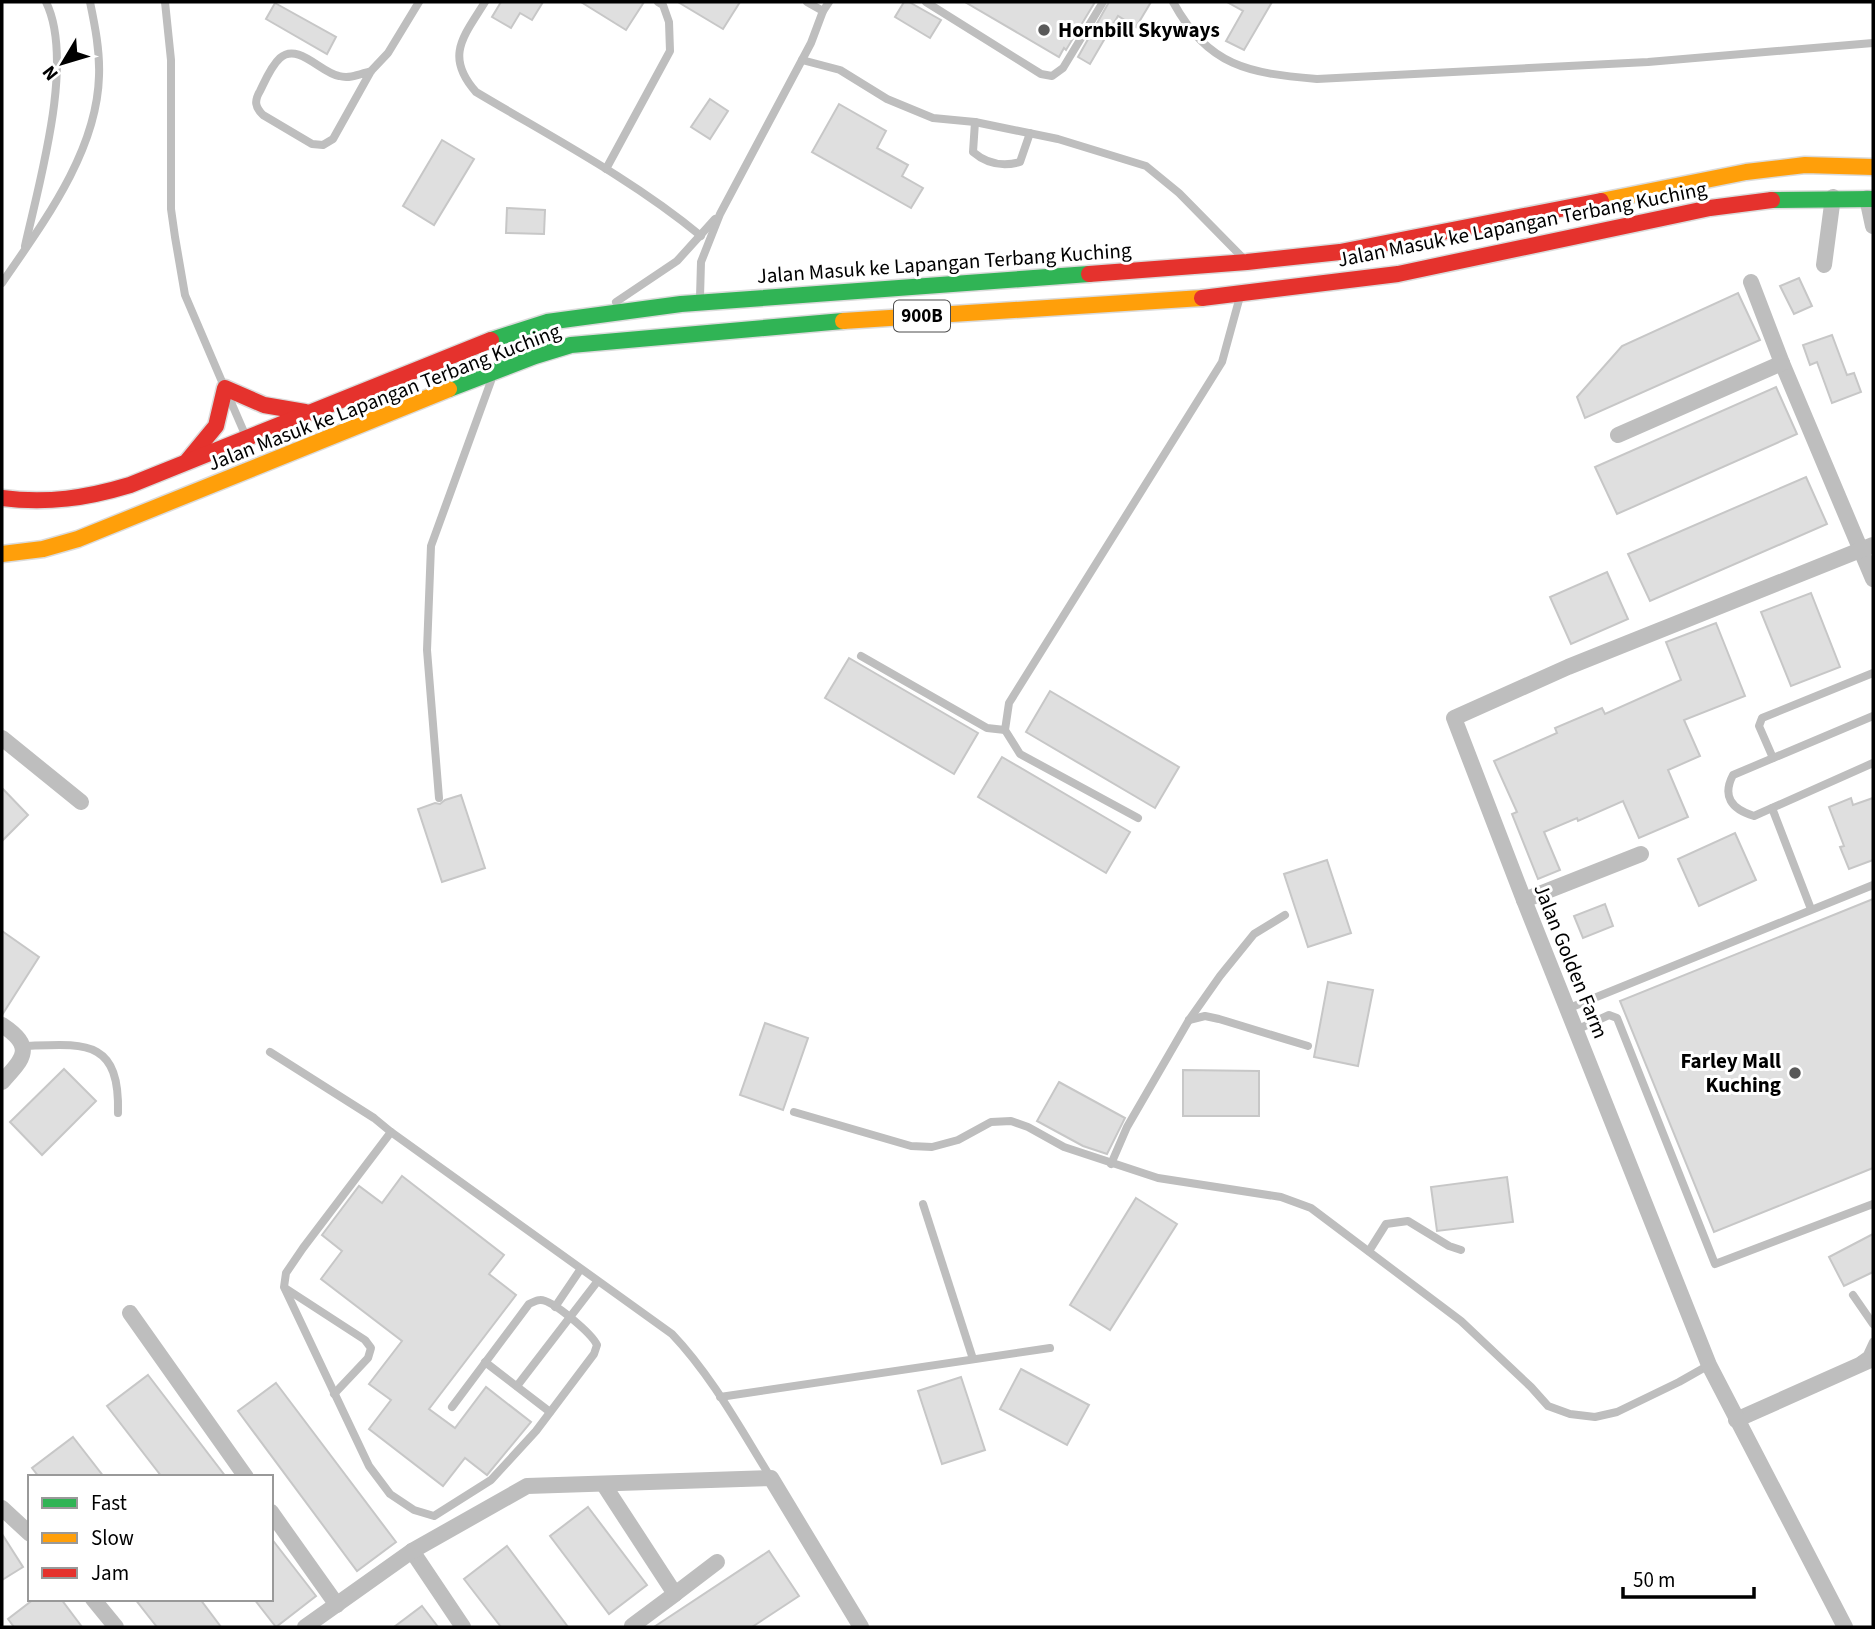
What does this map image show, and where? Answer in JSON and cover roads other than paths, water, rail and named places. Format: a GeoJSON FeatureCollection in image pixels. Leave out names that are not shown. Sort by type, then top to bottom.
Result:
{"type":"FeatureCollection","features":[{"type":"Feature","properties":{"kind":"highway","name":"Jalan Masuk ke Lapangan Terbang Kuching"},"geometry":{"type":"LineString","coordinates":[[6,497],[56,502],[100,495],[248,443],[308,413],[509,333],[547,322],[701,303],[1247,262],[1340,252],[1746,172],[1805,165],[1873,167]]}},
{"type":"Feature","properties":{"kind":"highway","name":"Jalan Masuk ke Lapangan Terbang Kuching"},"geometry":{"type":"LineString","coordinates":[[2,554],[43,549],[79,539],[256,462],[535,356],[571,345],[656,336],[1241,294],[1398,274],[1710,208],[1783,198],[1870,199]]}},
{"type":"Feature","properties":{"kind":"highway"},"geometry":{"type":"LineString","coordinates":[[186,463],[216,426],[225,388],[267,408],[308,413]]}},
{"type":"Feature","properties":{"kind":"street"},"geometry":{"type":"LineString","coordinates":[[1824,265],[1833,197]]}},
{"type":"Feature","properties":{"kind":"street"},"geometry":{"type":"LineString","coordinates":[[1870,199],[1873,226]]}},
{"type":"Feature","properties":{"kind":"street"},"geometry":{"type":"LineString","coordinates":[[1751,282],[1782,363],[1868,547],[1873,579]]}},
{"type":"Feature","properties":{"kind":"street"},"geometry":{"type":"LineString","coordinates":[[1618,435],[1782,363]]}},
{"type":"Feature","properties":{"kind":"street","name":"Jalan Golden Farm"},"geometry":{"type":"LineString","coordinates":[[1845,1627],[1709,1365],[1454,718],[1568,667],[1868,547]]}},
{"type":"Feature","properties":{"kind":"street"},"geometry":{"type":"LineString","coordinates":[[2,738],[81,802]]}},
{"type":"Feature","properties":{"kind":"street"},"geometry":{"type":"LineString","coordinates":[[1524,900],[1642,855]]}},
{"type":"Feature","properties":{"kind":"street"},"geometry":{"type":"LineString","coordinates":[[2,1025],[15,1034],[22,1053],[2,1083]]}},
{"type":"Feature","properties":{"kind":"street"},"geometry":{"type":"LineString","coordinates":[[130,1313],[245,1475]]}},
{"type":"Feature","properties":{"kind":"street"},"geometry":{"type":"LineString","coordinates":[[1736,1420],[1873,1359]]}},
{"type":"Feature","properties":{"kind":"street"},"geometry":{"type":"LineString","coordinates":[[305,1627],[412,1551],[527,1486],[771,1478],[861,1627]]}},
{"type":"Feature","properties":{"kind":"street"},"geometry":{"type":"LineString","coordinates":[[604,1485],[674,1594]]}},
{"type":"Feature","properties":{"kind":"street"},"geometry":{"type":"LineString","coordinates":[[2,1508],[28,1532]]}},
{"type":"Feature","properties":{"kind":"street"},"geometry":{"type":"LineString","coordinates":[[273,1515],[337,1605]]}},
{"type":"Feature","properties":{"kind":"street"},"geometry":{"type":"LineString","coordinates":[[412,1551],[463,1627]]}},
{"type":"Feature","properties":{"kind":"street"},"geometry":{"type":"LineString","coordinates":[[632,1626],[717,1562]]}},
{"type":"Feature","properties":{"kind":"street"},"geometry":{"type":"LineString","coordinates":[[95,1601],[116,1627]]}},
{"type":"Feature","properties":{"kind":"lane"},"geometry":{"type":"LineString","coordinates":[[24,251],[56,87],[56,40],[46,2]]}},
{"type":"Feature","properties":{"kind":"lane"},"geometry":{"type":"LineString","coordinates":[[2,283],[65,188],[92,123],[99,78],[98,37],[90,2]]}},
{"type":"Feature","properties":{"kind":"lane"},"geometry":{"type":"LineString","coordinates":[[165,2],[171,60],[169,120],[174,237],[186,295],[248,443]]}},
{"type":"Feature","properties":{"kind":"lane"},"geometry":{"type":"LineString","coordinates":[[371,71],[351,77],[337,76],[297,54],[287,54],[278,59],[255,99],[256,109],[312,144],[323,145],[332,139],[371,71],[388,53],[419,2]]}},
{"type":"Feature","properties":{"kind":"lane"},"geometry":{"type":"LineString","coordinates":[[485,2],[460,42],[458,61],[463,78],[476,92],[668,208],[701,236]]}},
{"type":"Feature","properties":{"kind":"lane"},"geometry":{"type":"LineString","coordinates":[[807,2],[823,11]]}},
{"type":"Feature","properties":{"kind":"lane"},"geometry":{"type":"LineString","coordinates":[[701,303],[701,262],[719,214],[811,43],[829,2]]}},
{"type":"Feature","properties":{"kind":"lane"},"geometry":{"type":"LineString","coordinates":[[926,2],[1041,75],[1052,76],[1063,68],[1103,2]]}},
{"type":"Feature","properties":{"kind":"lane"},"geometry":{"type":"LineString","coordinates":[[1173,2],[1187,28],[1225,61],[1272,75],[1317,79],[1622,64],[1873,43]]}},
{"type":"Feature","properties":{"kind":"lane"},"geometry":{"type":"LineString","coordinates":[[606,169],[670,51],[669,22],[662,3]]}},
{"type":"Feature","properties":{"kind":"lane"},"geometry":{"type":"LineString","coordinates":[[802,60],[841,70],[887,99],[933,118],[975,121],[1030,133],[1146,166],[1179,193],[1247,262]]}},
{"type":"Feature","properties":{"kind":"lane"},"geometry":{"type":"LineString","coordinates":[[975,121],[973,152],[989,162],[1007,165],[1020,162],[1030,133]]}},
{"type":"Feature","properties":{"kind":"lane"},"geometry":{"type":"LineString","coordinates":[[598,314],[677,261],[719,214]]}},
{"type":"Feature","properties":{"kind":"lane"},"geometry":{"type":"LineString","coordinates":[[1138,818],[1020,754],[1005,730],[1009,703],[1222,362],[1241,294]]}},
{"type":"Feature","properties":{"kind":"lane"},"geometry":{"type":"LineString","coordinates":[[439,798],[427,650],[431,546],[495,372]]}},
{"type":"Feature","properties":{"kind":"lane"},"geometry":{"type":"LineString","coordinates":[[861,656],[987,728],[1005,730]]}},
{"type":"Feature","properties":{"kind":"lane"},"geometry":{"type":"LineString","coordinates":[[1773,758],[1759,726],[1762,718],[1873,673]]}},
{"type":"Feature","properties":{"kind":"lane"},"geometry":{"type":"LineString","coordinates":[[1873,716],[1733,775],[1727,787],[1729,799],[1740,812],[1754,816],[1873,763]]}},
{"type":"Feature","properties":{"kind":"lane"},"geometry":{"type":"LineString","coordinates":[[1772,808],[1811,909]]}},
{"type":"Feature","properties":{"kind":"lane"},"geometry":{"type":"LineString","coordinates":[[1567,1009],[1873,884]]}},
{"type":"Feature","properties":{"kind":"lane"},"geometry":{"type":"LineString","coordinates":[[1111,1164],[1126,1127],[1189,1020],[1254,934],[1285,915]]}},
{"type":"Feature","properties":{"kind":"lane"},"geometry":{"type":"LineString","coordinates":[[1576,1030],[1609,1015],[1617,1018],[1716,1264],[1873,1204]]}},
{"type":"Feature","properties":{"kind":"lane"},"geometry":{"type":"LineString","coordinates":[[1189,1020],[1205,1016],[1219,1019],[1308,1046]]}},
{"type":"Feature","properties":{"kind":"lane"},"geometry":{"type":"LineString","coordinates":[[22,1053],[85,1046],[100,1054],[113,1069],[119,1087],[118,1113]]}},
{"type":"Feature","properties":{"kind":"lane"},"geometry":{"type":"LineString","coordinates":[[270,1052],[374,1118],[580,1270],[672,1334],[720,1397],[771,1478]]}},
{"type":"Feature","properties":{"kind":"lane"},"geometry":{"type":"LineString","coordinates":[[794,1112],[911,1146],[932,1147],[958,1140],[991,1122],[1010,1121],[1028,1127],[1064,1147],[1158,1178],[1281,1197],[1311,1208],[1461,1321],[1548,1406],[1570,1415],[1595,1417],[1617,1412],[1709,1365]]}},
{"type":"Feature","properties":{"kind":"lane"},"geometry":{"type":"LineString","coordinates":[[391,1132],[303,1248],[286,1273],[284,1287],[369,1466],[390,1494],[415,1510],[434,1516],[491,1480],[550,1412],[594,1353],[597,1345],[593,1336],[570,1318],[543,1300],[537,1300],[529,1304],[452,1406]]}},
{"type":"Feature","properties":{"kind":"lane"},"geometry":{"type":"LineString","coordinates":[[923,1204],[973,1359]]}},
{"type":"Feature","properties":{"kind":"lane"},"geometry":{"type":"LineString","coordinates":[[1370,1251],[1386,1223],[1408,1221],[1449,1247],[1461,1250]]}},
{"type":"Feature","properties":{"kind":"lane"},"geometry":{"type":"LineString","coordinates":[[555,1307],[580,1270]]}},
{"type":"Feature","properties":{"kind":"lane"},"geometry":{"type":"LineString","coordinates":[[517,1386],[597,1282]]}},
{"type":"Feature","properties":{"kind":"lane"},"geometry":{"type":"LineString","coordinates":[[284,1287],[365,1340],[371,1348],[368,1358],[334,1394]]}},
{"type":"Feature","properties":{"kind":"lane"},"geometry":{"type":"LineString","coordinates":[[1853,1295],[1873,1324]]}},
{"type":"Feature","properties":{"kind":"lane"},"geometry":{"type":"LineString","coordinates":[[1850,1369],[1867,1354],[1873,1342]]}},
{"type":"Feature","properties":{"kind":"lane"},"geometry":{"type":"LineString","coordinates":[[720,1397],[1050,1348]]}},
{"type":"Feature","properties":{"kind":"lane"},"geometry":{"type":"LineString","coordinates":[[485,1362],[550,1412]]}},
{"type":"Feature","properties":{"kind":"place","name":"Hornbill Skyways"},"geometry":{"type":"Point","coordinates":[1044,30]}},
{"type":"Feature","properties":{"kind":"place","name":"Farley Mall Kuching"},"geometry":{"type":"Point","coordinates":[1795,1073]}}]}
